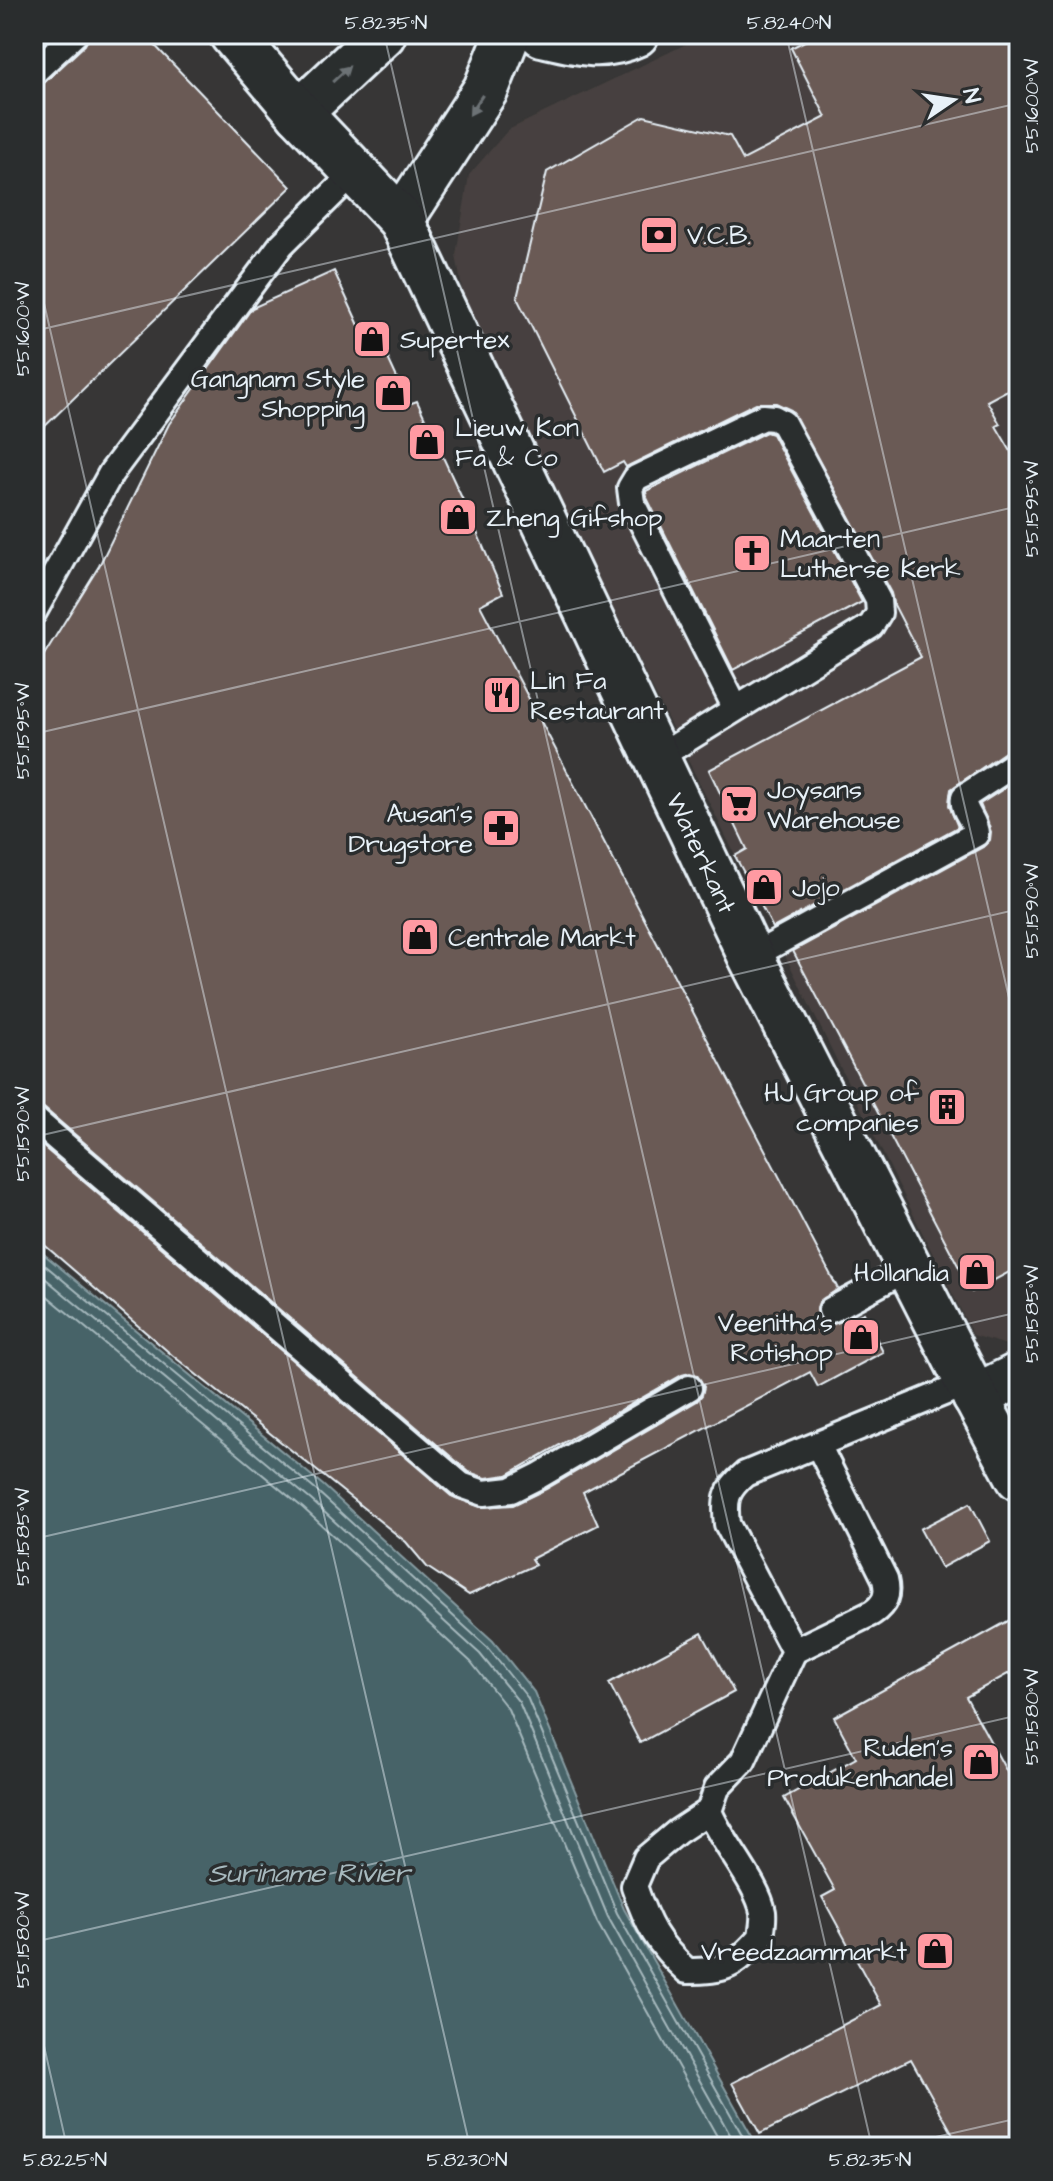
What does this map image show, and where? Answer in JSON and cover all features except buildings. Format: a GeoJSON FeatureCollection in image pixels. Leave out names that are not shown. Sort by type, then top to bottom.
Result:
{"type":"FeatureCollection","features":[{"type":"Feature","properties":{"kind":"main road","name":"Waterkant"},"geometry":{"type":"LineString","coordinates":[[232,34],[299,113],[401,220],[751,957],[971,1390],[1019,1478]]}},
{"type":"Feature","properties":{"kind":"main road"},"geometry":{"type":"LineString","coordinates":[[299,113],[383,34]]}},
{"type":"Feature","properties":{"kind":"main road"},"geometry":{"type":"LineString","coordinates":[[401,220],[486,89],[508,34]]}},
{"type":"Feature","properties":{"kind":"main road"},"geometry":{"type":"LineString","coordinates":[[542,34],[589,45],[621,41],[636,34]]}},
{"type":"Feature","properties":{"kind":"main road"},"geometry":{"type":"LineString","coordinates":[[971,1390],[1019,1375]]}},
{"type":"Feature","properties":{"kind":"lane"},"geometry":{"type":"LineString","coordinates":[[34,72],[75,34]]}},
{"type":"Feature","properties":{"kind":"lane"},"geometry":{"type":"LineString","coordinates":[[34,612],[111,473],[281,245],[355,172]]}},
{"type":"Feature","properties":{"kind":"lane"},"geometry":{"type":"LineString","coordinates":[[657,758],[871,626],[879,613],[878,600],[871,586],[783,423],[774,418],[763,417],[636,478],[630,488],[632,503],[736,709]]}},
{"type":"Feature","properties":{"kind":"lane"},"geometry":{"type":"LineString","coordinates":[[751,957],[976,834],[977,830],[963,804],[964,797],[1019,761]]}},
{"type":"Feature","properties":{"kind":"lane"},"geometry":{"type":"LineString","coordinates":[[34,1119],[461,1485],[484,1493],[511,1490],[689,1388]]}},
{"type":"Feature","properties":{"kind":"lane"},"geometry":{"type":"LineString","coordinates":[[831,1310],[909,1268]]}},
{"type":"Feature","properties":{"kind":"lane"},"geometry":{"type":"LineString","coordinates":[[794,1651],[727,1524],[725,1505],[730,1487],[745,1474],[971,1390]]}},
{"type":"Feature","properties":{"kind":"lane"},"geometry":{"type":"LineString","coordinates":[[709,1811],[715,1828],[758,1897],[763,1913],[761,1937],[730,1966],[714,1971],[687,1971],[664,1951],[646,1923],[634,1886],[646,1858],[709,1811],[717,1788],[743,1761],[794,1651],[872,1613],[882,1606],[888,1591],[885,1579],[818,1445]]}},
{"type":"Feature","properties":{"kind":"shaded area"},"geometry":{"type":"Polygon","coordinates":[[[707,34],[1019,34],[1017,1348],[973,1335],[466,312],[456,255],[469,175],[508,130],[707,34]]]}},
{"type":"Feature","properties":{"kind":"water","name":"Suriname Rivier"},"geometry":{"type":"Polygon","coordinates":[[[34,1246],[324,1486],[493,1641],[534,1692],[624,1909],[758,2147],[34,2147],[34,1246]]]}},
{"type":"Feature","properties":{"kind":"place","name":"V.C.B."},"geometry":{"type":"Point","coordinates":[659,235]}},
{"type":"Feature","properties":{"kind":"place","name":"Supertex"},"geometry":{"type":"Point","coordinates":[372,339]}},
{"type":"Feature","properties":{"kind":"place","name":"Gangnam Style Shopping"},"geometry":{"type":"Point","coordinates":[393,393]}},
{"type":"Feature","properties":{"kind":"place","name":"Lieuw Kon Fa & Co"},"geometry":{"type":"Point","coordinates":[427,442]}},
{"type":"Feature","properties":{"kind":"place","name":"Zheng Gifshop"},"geometry":{"type":"Point","coordinates":[458,517]}},
{"type":"Feature","properties":{"kind":"place","name":"Maarten Lutherse Kerk"},"geometry":{"type":"Point","coordinates":[752,553]}},
{"type":"Feature","properties":{"kind":"place","name":"Lin Fa Restaurant"},"geometry":{"type":"Point","coordinates":[502,695]}},
{"type":"Feature","properties":{"kind":"place","name":"Joysans Warehouse"},"geometry":{"type":"Point","coordinates":[739,804]}},
{"type":"Feature","properties":{"kind":"place","name":"Ausan's Drugstore"},"geometry":{"type":"Point","coordinates":[501,828]}},
{"type":"Feature","properties":{"kind":"place","name":"Jojo"},"geometry":{"type":"Point","coordinates":[764,887]}},
{"type":"Feature","properties":{"kind":"place","name":"Centrale Markt"},"geometry":{"type":"Point","coordinates":[420,937]}},
{"type":"Feature","properties":{"kind":"place","name":"HJ Group of companies"},"geometry":{"type":"Point","coordinates":[947,1107]}},
{"type":"Feature","properties":{"kind":"place","name":"Hollandia"},"geometry":{"type":"Point","coordinates":[977,1272]}},
{"type":"Feature","properties":{"kind":"place","name":"Veenitha's Rotishop"},"geometry":{"type":"Point","coordinates":[861,1337]}},
{"type":"Feature","properties":{"kind":"place","name":"Ruden's Produkenhandel"},"geometry":{"type":"Point","coordinates":[981,1762]}},
{"type":"Feature","properties":{"kind":"place","name":"Vreedzaammarkt"},"geometry":{"type":"Point","coordinates":[935,1951]}}]}
